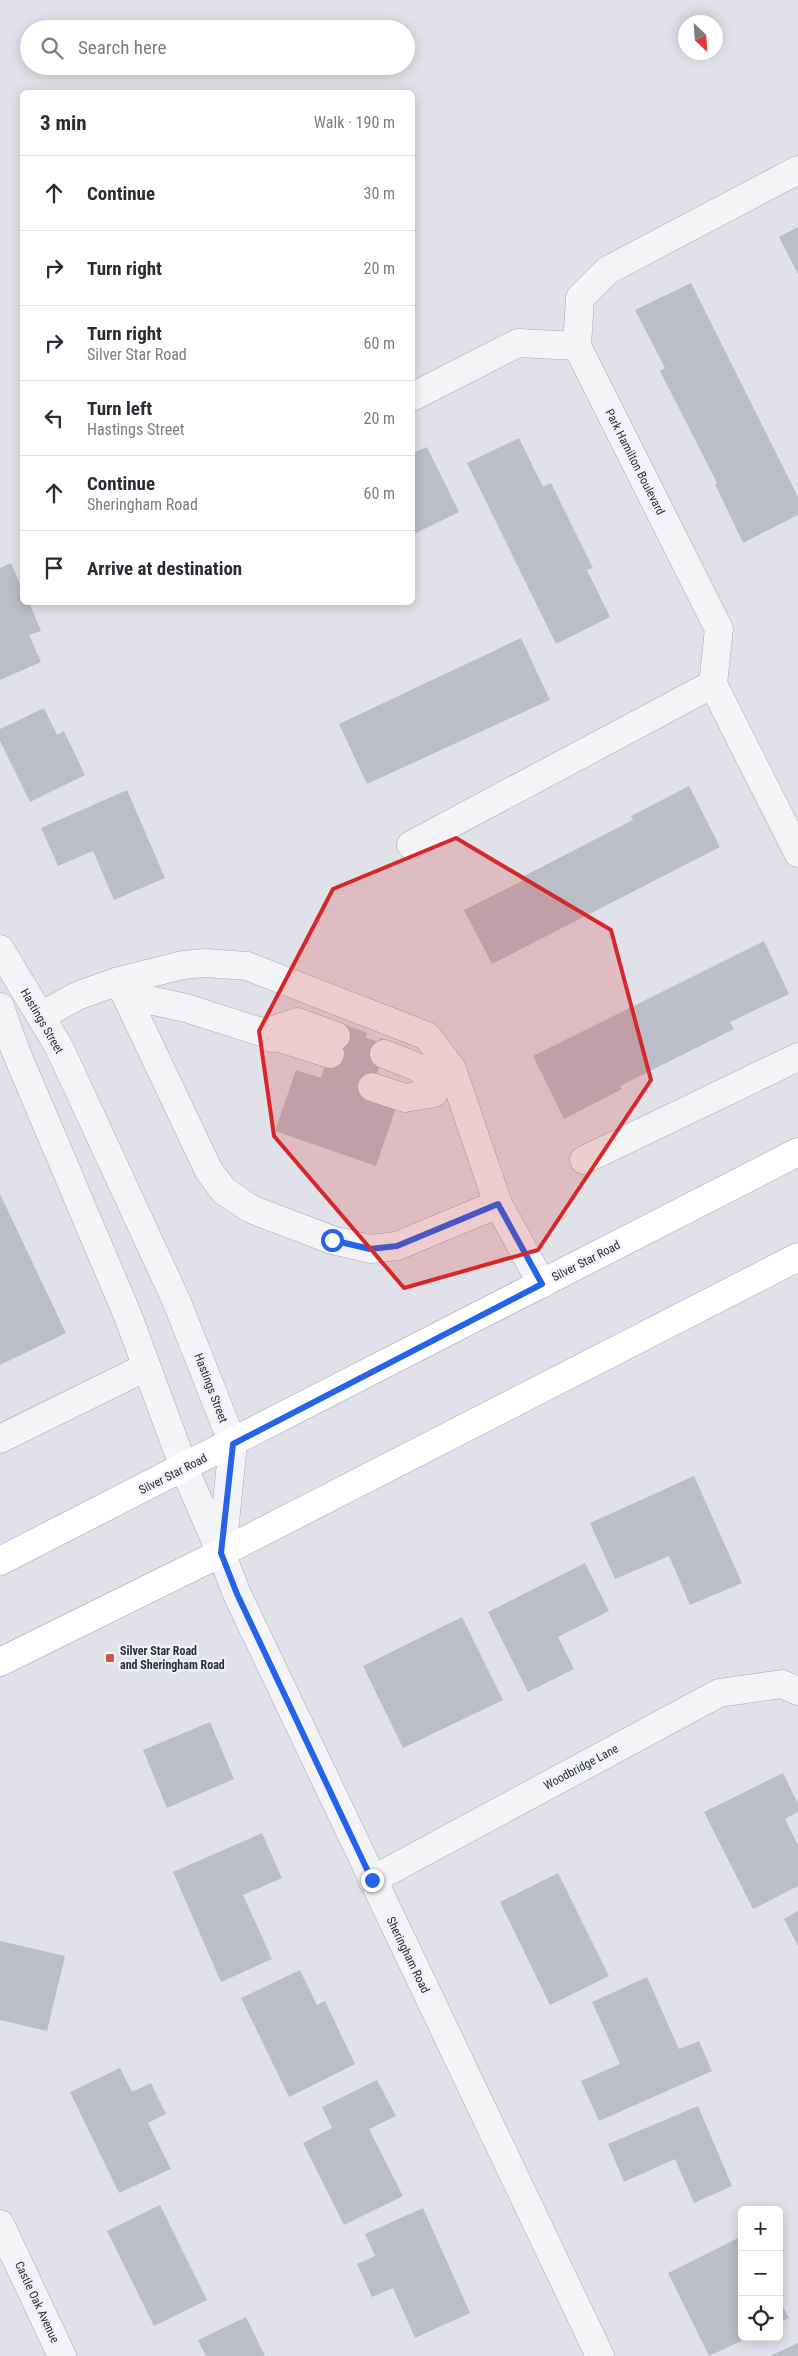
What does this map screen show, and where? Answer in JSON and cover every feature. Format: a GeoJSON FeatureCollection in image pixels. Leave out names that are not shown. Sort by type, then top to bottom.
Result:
{"type":"FeatureCollection","features":[{"type":"Feature","properties":{"kind":"main road","name":"Silver Star Road"},"geometry":{"type":"LineString","coordinates":[[3,1554],[233,1444],[798,1152]]}},
{"type":"Feature","properties":{"kind":"main road"},"geometry":{"type":"LineString","coordinates":[[0,1662],[221,1553],[798,1257]]}},
{"type":"Feature","properties":{"kind":"street"},"geometry":{"type":"LineString","coordinates":[[415,395],[518,342],[576,346],[580,298],[608,270],[798,170]]}},
{"type":"Feature","properties":{"kind":"street","name":"Park Hamilton Boulevard"},"geometry":{"type":"LineString","coordinates":[[576,346],[719,629],[713,684]]}},
{"type":"Feature","properties":{"kind":"street"},"geometry":{"type":"LineString","coordinates":[[411,845],[713,684],[798,853]]}},
{"type":"Feature","properties":{"kind":"street","name":"Hastings Street"},"geometry":{"type":"LineString","coordinates":[[0,949],[59,1047],[176,1300],[233,1444],[221,1553]]}},
{"type":"Feature","properties":{"kind":"street"},"geometry":{"type":"LineString","coordinates":[[41,1016],[77,996],[122,988],[183,965],[205,963],[247,966],[427,1036],[452,1069],[498,1204],[542,1284]]}},
{"type":"Feature","properties":{"kind":"street"},"geometry":{"type":"LineString","coordinates":[[122,988],[330,1053]]}},
{"type":"Feature","properties":{"kind":"street"},"geometry":{"type":"LineString","coordinates":[[122,988],[209,1171],[224,1190],[239,1202],[332,1240],[370,1249],[397,1246],[498,1204]]}},
{"type":"Feature","properties":{"kind":"street"},"geometry":{"type":"LineString","coordinates":[[0,1006],[16,1052],[128,1316],[184,1468],[221,1553]]}},
{"type":"Feature","properties":{"kind":"street"},"geometry":{"type":"LineString","coordinates":[[584,1160],[798,1056]]}},
{"type":"Feature","properties":{"kind":"street"},"geometry":{"type":"LineString","coordinates":[[378,1071],[434,1093],[465,1109]]}},
{"type":"Feature","properties":{"kind":"street"},"geometry":{"type":"LineString","coordinates":[[0,1439],[146,1367]]}},
{"type":"Feature","properties":{"kind":"street","name":"Sheringham Road"},"geometry":{"type":"LineString","coordinates":[[221,1553],[237,1594],[600,2356]]}},
{"type":"Feature","properties":{"kind":"street","name":"Woodbridge Lane"},"geometry":{"type":"LineString","coordinates":[[372,1880],[719,1692],[782,1684],[798,1691]]}},
{"type":"Feature","properties":{"kind":"street","name":"Castle Oak Avenue"},"geometry":{"type":"LineString","coordinates":[[0,2224],[62,2356]]}},
{"type":"Feature","properties":{"kind":"highlighted area"},"geometry":{"type":"Polygon","coordinates":[[[456,838],[611,930],[651,1080],[538,1250],[404,1288],[274,1136],[259,1031],[333,889],[456,838]]]}},
{"type":"Feature","properties":{"kind":"building"},"geometry":{"type":"Polygon","coordinates":[[[798,227],[798,274],[779,237],[798,227]]]}},
{"type":"Feature","properties":{"kind":"building"},"geometry":{"type":"Polygon","coordinates":[[[691,283],[798,497],[798,515],[743,543],[715,484],[717,483],[660,371],[665,368],[635,310],[691,283]]]}},
{"type":"Feature","properties":{"kind":"building"},"geometry":{"type":"Polygon","coordinates":[[[519,438],[543,487],[551,483],[593,568],[587,570],[610,617],[556,644],[467,463],[519,438]]]}},
{"type":"Feature","properties":{"kind":"building"},"geometry":{"type":"Polygon","coordinates":[[[427,447],[459,512],[415,534],[415,452],[427,447]]]}},
{"type":"Feature","properties":{"kind":"building"},"geometry":{"type":"Polygon","coordinates":[[[11,563],[20,584],[20,605],[30,605],[41,631],[29,635],[41,662],[0,680],[0,568],[11,563]]]}},
{"type":"Feature","properties":{"kind":"building"},"geometry":{"type":"Polygon","coordinates":[[[521,638],[550,700],[367,784],[339,724],[521,638]]]}},
{"type":"Feature","properties":{"kind":"building"},"geometry":{"type":"Polygon","coordinates":[[[44,708],[57,735],[64,731],[85,775],[30,802],[0,741],[0,729],[44,708]]]}},
{"type":"Feature","properties":{"kind":"building"},"geometry":{"type":"Polygon","coordinates":[[[689,786],[720,847],[492,964],[464,910],[522,881],[520,878],[633,820],[631,816],[689,786]]]}},
{"type":"Feature","properties":{"kind":"building"},"geometry":{"type":"Polygon","coordinates":[[[127,790],[165,878],[114,900],[93,851],[58,866],[41,828],[127,790]]]}},
{"type":"Feature","properties":{"kind":"building"},"geometry":{"type":"Polygon","coordinates":[[[764,941],[789,994],[730,1022],[734,1029],[620,1086],[622,1089],[564,1119],[533,1056],[764,941]]]}},
{"type":"Feature","properties":{"kind":"building"},"geometry":{"type":"Polygon","coordinates":[[[339,1028],[387,1045],[369,1096],[397,1105],[376,1166],[275,1131],[296,1070],[321,1078],[339,1028]]]}},
{"type":"Feature","properties":{"kind":"building"},"geometry":{"type":"Polygon","coordinates":[[[0,1194],[66,1333],[0,1365],[0,1194]]]}},
{"type":"Feature","properties":{"kind":"building"},"geometry":{"type":"Polygon","coordinates":[[[694,1476],[742,1583],[690,1605],[669,1556],[615,1579],[590,1523],[694,1476]]]}},
{"type":"Feature","properties":{"kind":"building"},"geometry":{"type":"Polygon","coordinates":[[[585,1563],[609,1611],[558,1637],[574,1669],[528,1692],[488,1612],[585,1563]]]}},
{"type":"Feature","properties":{"kind":"building"},"geometry":{"type":"Polygon","coordinates":[[[462,1617],[503,1700],[403,1748],[363,1666],[462,1617]]]}},
{"type":"Feature","properties":{"kind":"building"},"geometry":{"type":"Polygon","coordinates":[[[210,1722],[234,1779],[167,1808],[143,1750],[210,1722]]]}},
{"type":"Feature","properties":{"kind":"building"},"geometry":{"type":"Polygon","coordinates":[[[783,1773],[798,1804],[798,1812],[785,1819],[798,1845],[798,1886],[753,1909],[704,1812],[783,1773]]]}},
{"type":"Feature","properties":{"kind":"building"},"geometry":{"type":"Polygon","coordinates":[[[262,1833],[282,1878],[243,1895],[272,1959],[221,1982],[173,1872],[262,1833]]]}},
{"type":"Feature","properties":{"kind":"building"},"geometry":{"type":"Polygon","coordinates":[[[558,1873],[609,1976],[550,2005],[500,1902],[558,1873]]]}},
{"type":"Feature","properties":{"kind":"building"},"geometry":{"type":"Polygon","coordinates":[[[798,1911],[798,1946],[784,1919],[798,1911]]]}},
{"type":"Feature","properties":{"kind":"building"},"geometry":{"type":"Polygon","coordinates":[[[0,1941],[65,1956],[47,2031],[0,2020],[0,1941]]]}},
{"type":"Feature","properties":{"kind":"building"},"geometry":{"type":"Polygon","coordinates":[[[300,1970],[317,2005],[325,2001],[355,2064],[289,2097],[241,1998],[300,1970]]]}},
{"type":"Feature","properties":{"kind":"building"},"geometry":{"type":"Polygon","coordinates":[[[647,1977],[679,2049],[699,2041],[712,2071],[599,2121],[581,2081],[620,2064],[592,2002],[647,1977]]]}},
{"type":"Feature","properties":{"kind":"building"},"geometry":{"type":"Polygon","coordinates":[[[120,2068],[132,2092],[151,2083],[166,2114],[148,2123],[171,2169],[119,2193],[70,2092],[120,2068]]]}},
{"type":"Feature","properties":{"kind":"building"},"geometry":{"type":"Polygon","coordinates":[[[377,2080],[396,2116],[369,2129],[403,2196],[344,2225],[303,2143],[332,2128],[322,2107],[377,2080]]]}},
{"type":"Feature","properties":{"kind":"building"},"geometry":{"type":"Polygon","coordinates":[[[698,2106],[732,2186],[694,2203],[675,2159],[624,2182],[608,2144],[698,2106]]]}},
{"type":"Feature","properties":{"kind":"building"},"geometry":{"type":"Polygon","coordinates":[[[160,2205],[207,2300],[154,2326],[107,2231],[160,2205]]]}},
{"type":"Feature","properties":{"kind":"building"},"geometry":{"type":"Polygon","coordinates":[[[423,2208],[470,2313],[415,2338],[393,2288],[372,2297],[357,2264],[375,2256],[365,2234],[423,2208]]]}},
{"type":"Feature","properties":{"kind":"building"},"geometry":{"type":"Polygon","coordinates":[[[738,2238],[738,2341],[741,2341],[709,2356],[668,2273],[738,2238]]]}},
{"type":"Feature","properties":{"kind":"building"},"geometry":{"type":"Polygon","coordinates":[[[783,2307],[789,2318],[783,2321],[783,2307]]]}},
{"type":"Feature","properties":{"kind":"building"},"geometry":{"type":"Polygon","coordinates":[[[246,2317],[265,2356],[206,2356],[198,2340],[246,2317]]]}},
{"type":"Feature","properties":{"kind":"building"},"geometry":{"type":"Polygon","coordinates":[[[798,2343],[798,2356],[770,2356],[798,2343]]]}},
{"type":"Feature","properties":{"kind":"tunnel"},"geometry":{"type":"LineString","coordinates":[[336,1036],[384,1054]]}},
{"type":"Feature","properties":{"kind":"tunnel"},"geometry":{"type":"LineString","coordinates":[[324,1070],[372,1087]]}},
{"type":"Feature","properties":{"kind":"place","name":"Silver Star Road and Sheringham Road"},"geometry":{"type":"Point","coordinates":[110,1658]}},
{"type":"Feature","properties":{"kind":"route"},"geometry":{"type":"LineString","coordinates":[[332,1240],[370,1249],[397,1246],[498,1204],[542,1284],[233,1444],[221,1553],[237,1594],[372,1880]]}}]}
